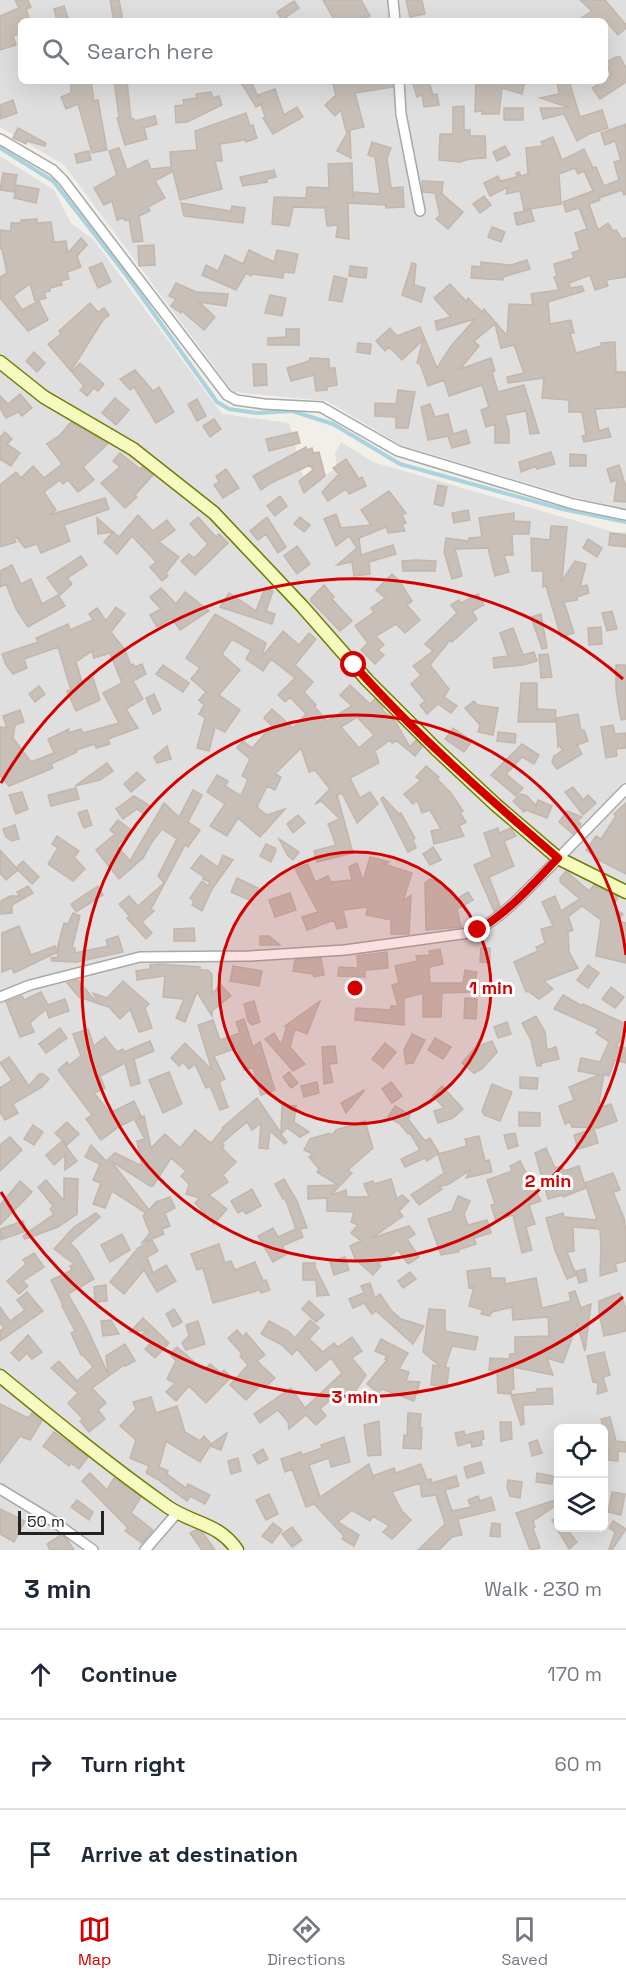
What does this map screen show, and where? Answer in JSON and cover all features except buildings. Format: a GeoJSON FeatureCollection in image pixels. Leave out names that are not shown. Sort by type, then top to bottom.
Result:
{"type":"FeatureCollection","features":[{"type":"Feature","properties":{"kind":"street"},"geometry":{"type":"LineString","coordinates":[[393,0],[395,18]]}},
{"type":"Feature","properties":{"kind":"street"},"geometry":{"type":"LineString","coordinates":[[399,84],[401,114],[420,211]]}},
{"type":"Feature","properties":{"kind":"street"},"geometry":{"type":"LineString","coordinates":[[0,139],[53,170],[63,180],[227,395],[237,400],[264,404],[321,407],[399,451],[573,504],[626,515]]}},
{"type":"Feature","properties":{"kind":"street"},"geometry":{"type":"LineString","coordinates":[[0,362],[44,397],[133,449],[214,513],[302,606],[367,680],[496,805],[558,858],[626,892]]}},
{"type":"Feature","properties":{"kind":"street"},"geometry":{"type":"LineString","coordinates":[[0,997],[30,985],[140,957],[250,956],[345,950],[469,933],[486,926],[521,896],[626,789]]}},
{"type":"Feature","properties":{"kind":"street"},"geometry":{"type":"LineString","coordinates":[[0,1376],[115,1468],[177,1513],[222,1533],[230,1539],[237,1550]]}},
{"type":"Feature","properties":{"kind":"street"},"geometry":{"type":"LineString","coordinates":[[0,1489],[57,1522],[93,1550]]}},
{"type":"Feature","properties":{"kind":"street"},"geometry":{"type":"LineString","coordinates":[[146,1550],[177,1513]]}},
{"type":"Feature","properties":{"kind":"shaded area"},"geometry":{"type":"Polygon","coordinates":[[[0,0],[626,0],[626,509],[606,507],[401,445],[327,401],[233,392],[64,165],[0,127],[0,0]]]}},
{"type":"Feature","properties":{"kind":"shaded area"},"geometry":{"type":"Polygon","coordinates":[[[0,156],[54,190],[71,223],[94,240],[222,414],[289,423],[306,487],[337,468],[335,453],[341,442],[373,462],[614,532],[626,532],[626,1550],[0,1550],[0,156]]]}},
{"type":"Feature","properties":{"kind":"waterway"},"geometry":{"type":"LineString","coordinates":[[0,148],[53,181],[127,276],[217,402],[229,409],[257,413],[292,411],[333,424],[400,464],[562,509],[626,522]]}},
{"type":"Feature","properties":{"kind":"route"},"geometry":{"type":"LineString","coordinates":[[354,665],[436,749],[558,858],[521,896],[486,926],[478,930]]}}]}
